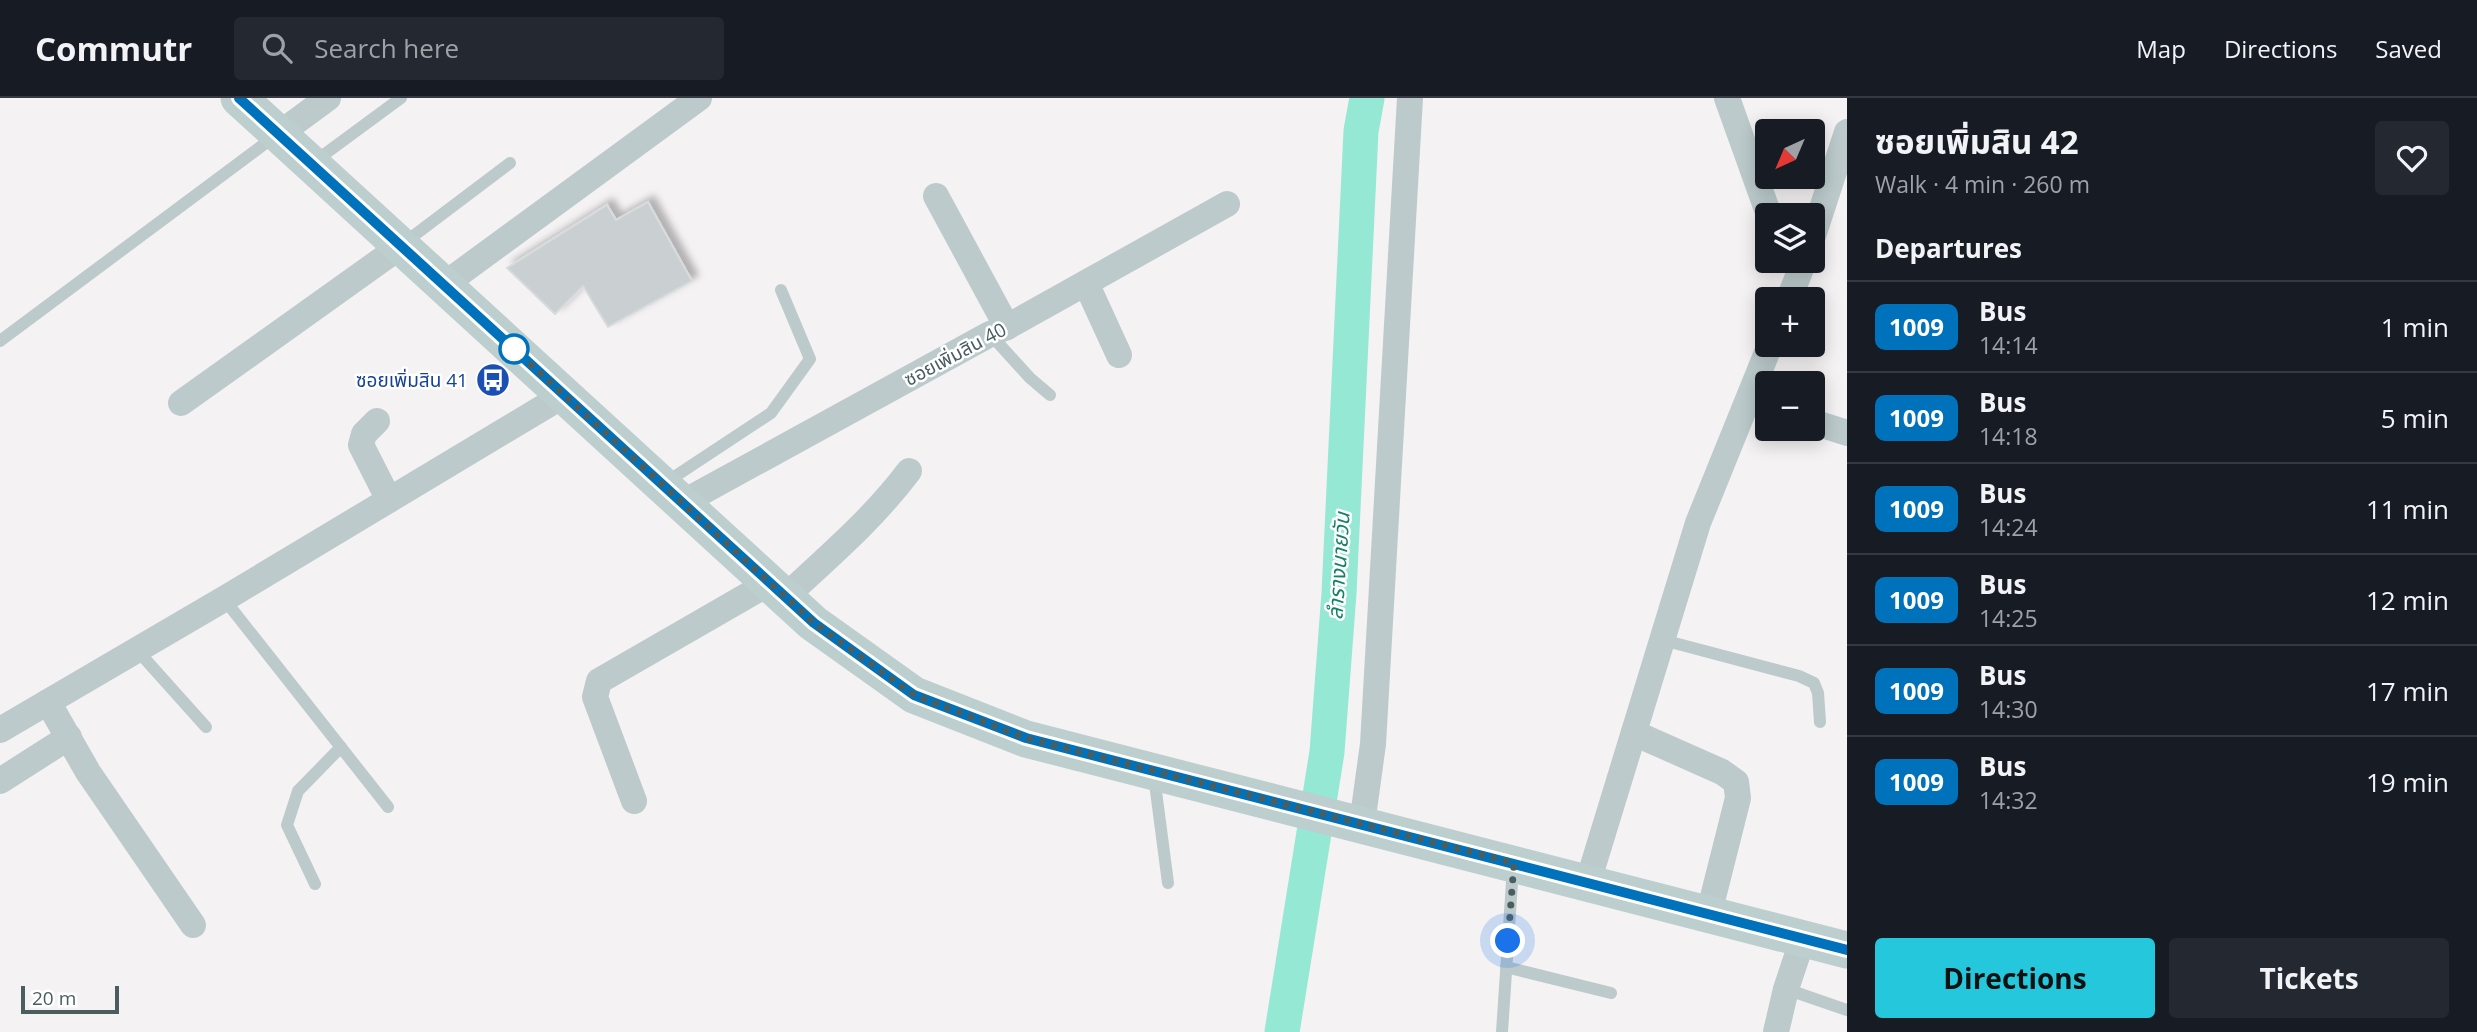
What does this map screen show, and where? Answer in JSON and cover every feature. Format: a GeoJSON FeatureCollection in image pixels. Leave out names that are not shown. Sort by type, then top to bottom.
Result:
{"type":"FeatureCollection","features":[{"type":"Feature","properties":{"kind":"street"},"geometry":{"type":"LineString","coordinates":[[239,98],[814,623],[914,695],[1026,738],[1847,950]]}},
{"type":"Feature","properties":{"kind":"street"},"geometry":{"type":"LineString","coordinates":[[279,134],[328,98]]}},
{"type":"Feature","properties":{"kind":"street"},"geometry":{"type":"LineString","coordinates":[[445,285],[699,98]]}},
{"type":"Feature","properties":{"kind":"street"},"geometry":{"type":"LineString","coordinates":[[1333,817],[1373,744],[1410,98]]}},
{"type":"Feature","properties":{"kind":"street"},"geometry":{"type":"LineString","coordinates":[[1727,98],[1765,203]]}},
{"type":"Feature","properties":{"kind":"street"},"geometry":{"type":"LineString","coordinates":[[1824,203],[1847,132]]}},
{"type":"Feature","properties":{"kind":"street"},"geometry":{"type":"LineString","coordinates":[[936,196],[998,330]]}},
{"type":"Feature","properties":{"kind":"street","name":"ซอยเพิ่มสิน 40"},"geometry":{"type":"LineString","coordinates":[[672,494],[998,330],[1227,204]]}},
{"type":"Feature","properties":{"kind":"street"},"geometry":{"type":"LineString","coordinates":[[181,403],[401,246]]}},
{"type":"Feature","properties":{"kind":"street"},"geometry":{"type":"LineString","coordinates":[[1086,283],[1119,355]]}},
{"type":"Feature","properties":{"kind":"street"},"geometry":{"type":"LineString","coordinates":[[0,730],[564,395]]}},
{"type":"Feature","properties":{"kind":"street"},"geometry":{"type":"LineString","coordinates":[[1588,882],[1698,523],[1755,408]]}},
{"type":"Feature","properties":{"kind":"street"},"geometry":{"type":"LineString","coordinates":[[377,421],[364,434],[361,445],[389,500]]}},
{"type":"Feature","properties":{"kind":"street"},"geometry":{"type":"LineString","coordinates":[[1825,426],[1847,433]]}},
{"type":"Feature","properties":{"kind":"street"},"geometry":{"type":"LineString","coordinates":[[634,801],[595,697],[599,681],[777,590],[858,530],[889,498],[909,471]]}},
{"type":"Feature","properties":{"kind":"street"},"geometry":{"type":"LineString","coordinates":[[48,702],[88,772],[193,925]]}},
{"type":"Feature","properties":{"kind":"street"},"geometry":{"type":"LineString","coordinates":[[1634,733],[1722,772],[1736,782],[1738,798],[1709,914]]}},
{"type":"Feature","properties":{"kind":"street"},"geometry":{"type":"LineString","coordinates":[[0,781],[69,737]]}},
{"type":"Feature","properties":{"kind":"street"},"geometry":{"type":"LineString","coordinates":[[1776,1032],[1786,989],[1803,938]]}},
{"type":"Feature","properties":{"kind":"lane"},"geometry":{"type":"LineString","coordinates":[[311,163],[401,98]]}},
{"type":"Feature","properties":{"kind":"lane"},"geometry":{"type":"LineString","coordinates":[[0,341],[279,134]]}},
{"type":"Feature","properties":{"kind":"lane"},"geometry":{"type":"LineString","coordinates":[[401,246],[510,163]]}},
{"type":"Feature","properties":{"kind":"lane"},"geometry":{"type":"LineString","coordinates":[[672,494],[771,413],[810,359],[780,290]]}},
{"type":"Feature","properties":{"kind":"lane"},"geometry":{"type":"LineString","coordinates":[[998,330],[1015,363],[1050,396]]}},
{"type":"Feature","properties":{"kind":"lane"},"geometry":{"type":"LineString","coordinates":[[224,599],[388,807]]}},
{"type":"Feature","properties":{"kind":"lane"},"geometry":{"type":"LineString","coordinates":[[1662,640],[1799,676],[1814,683],[1818,694],[1820,722]]}},
{"type":"Feature","properties":{"kind":"lane"},"geometry":{"type":"LineString","coordinates":[[137,650],[206,727]]}},
{"type":"Feature","properties":{"kind":"lane"},"geometry":{"type":"LineString","coordinates":[[315,884],[288,825],[298,791],[341,747]]}},
{"type":"Feature","properties":{"kind":"lane"},"geometry":{"type":"LineString","coordinates":[[1154,772],[1168,883]]}},
{"type":"Feature","properties":{"kind":"lane"},"geometry":{"type":"LineString","coordinates":[[1502,1032],[1514,863]]}},
{"type":"Feature","properties":{"kind":"lane"},"geometry":{"type":"LineString","coordinates":[[1506,967],[1611,993]]}},
{"type":"Feature","properties":{"kind":"lane"},"geometry":{"type":"LineString","coordinates":[[1786,989],[1847,1010]]}},
{"type":"Feature","properties":{"kind":"building"},"geometry":{"type":"Polygon","coordinates":[[[648,202],[692,281],[608,327],[583,286],[555,314],[507,268],[607,205],[616,220],[648,202]]]}},
{"type":"Feature","properties":{"kind":"waterway","name":"ลำรางนายวัน"},"geometry":{"type":"LineString","coordinates":[[1282,1032],[1327,752],[1339,593],[1361,131],[1367,98]]}},
{"type":"Feature","properties":{"kind":"bus line","name":"1009"},"geometry":{"type":"LineString","coordinates":[[239,98],[814,623],[914,695],[1026,738],[1847,950]]}},
{"type":"Feature","properties":{"kind":"place","name":"ซอยเพิ่มสิน 41"},"geometry":{"type":"Point","coordinates":[493,380]}},
{"type":"Feature","properties":{"kind":"route"},"geometry":{"type":"LineString","coordinates":[[514,349],[504,340],[814,623],[914,695],[1026,738],[1514,863],[1508,941]]}}]}
